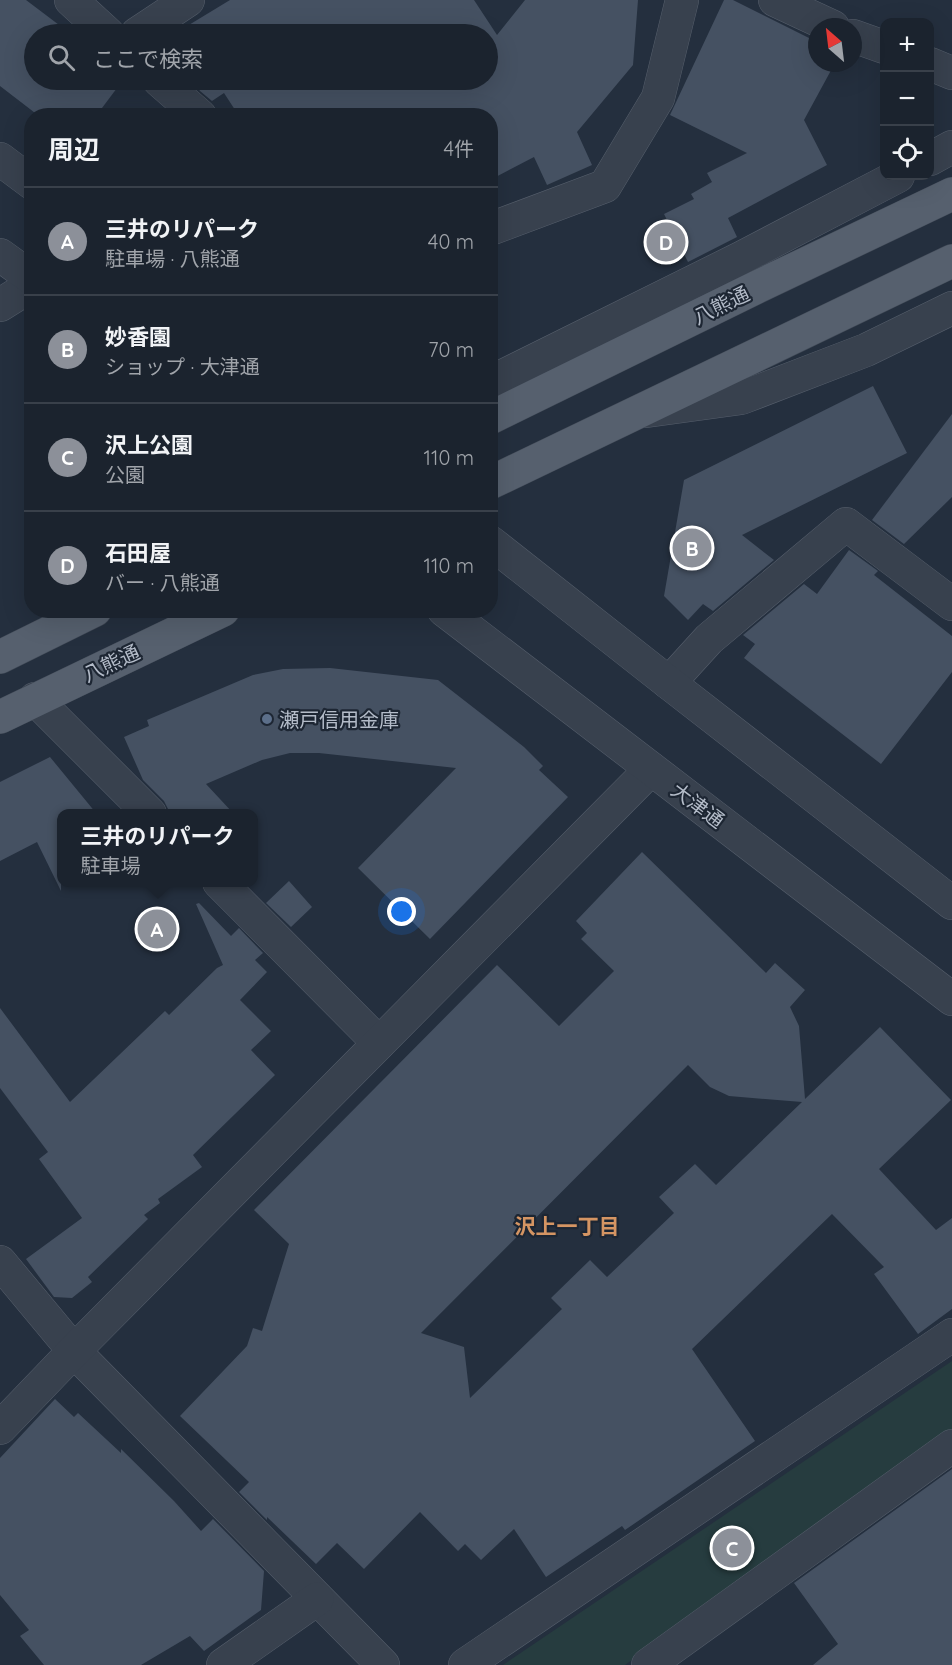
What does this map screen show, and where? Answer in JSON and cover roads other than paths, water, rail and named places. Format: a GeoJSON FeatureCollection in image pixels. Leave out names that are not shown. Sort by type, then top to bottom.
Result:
{"type":"FeatureCollection","features":[{"type":"Feature","properties":{"kind":"main road","name":"八熊通"},"geometry":{"type":"LineString","coordinates":[[498,414],[952,194]]}},
{"type":"Feature","properties":{"kind":"main road"},"geometry":{"type":"LineString","coordinates":[[498,479],[952,261]]}},
{"type":"Feature","properties":{"kind":"main road"},"geometry":{"type":"LineString","coordinates":[[0,657],[79,618]]}},
{"type":"Feature","properties":{"kind":"main road","name":"八熊通"},"geometry":{"type":"LineString","coordinates":[[0,717],[206,618]]}},
{"type":"Feature","properties":{"kind":"street"},"geometry":{"type":"LineString","coordinates":[[152,24],[188,0]]}},
{"type":"Feature","properties":{"kind":"street"},"geometry":{"type":"LineString","coordinates":[[498,227],[605,186],[658,98],[682,0]]}},
{"type":"Feature","properties":{"kind":"street"},"geometry":{"type":"LineString","coordinates":[[775,0],[814,18]]}},
{"type":"Feature","properties":{"kind":"street"},"geometry":{"type":"LineString","coordinates":[[74,1],[98,24]]}},
{"type":"Feature","properties":{"kind":"street"},"geometry":{"type":"LineString","coordinates":[[862,39],[880,45]]}},
{"type":"Feature","properties":{"kind":"street"},"geometry":{"type":"LineString","coordinates":[[934,66],[952,73]]}},
{"type":"Feature","properties":{"kind":"street"},"geometry":{"type":"LineString","coordinates":[[170,90],[191,108]]}},
{"type":"Feature","properties":{"kind":"street"},"geometry":{"type":"LineString","coordinates":[[934,157],[952,147]]}},
{"type":"Feature","properties":{"kind":"street"},"geometry":{"type":"LineString","coordinates":[[0,159],[24,177]]}},
{"type":"Feature","properties":{"kind":"street"},"geometry":{"type":"LineString","coordinates":[[498,379],[741,258],[890,180]]}},
{"type":"Feature","properties":{"kind":"street"},"geometry":{"type":"LineString","coordinates":[[0,255],[24,272]]}},
{"type":"Feature","properties":{"kind":"street"},"geometry":{"type":"LineString","coordinates":[[0,305],[24,290]]}},
{"type":"Feature","properties":{"kind":"street"},"geometry":{"type":"LineString","coordinates":[[638,412],[741,398],[866,350],[952,308]]}},
{"type":"Feature","properties":{"kind":"street"},"geometry":{"type":"LineString","coordinates":[[669,683],[709,639],[846,524],[952,604]]}},
{"type":"Feature","properties":{"kind":"street"},"geometry":{"type":"LineString","coordinates":[[498,548],[952,903]]}},
{"type":"Feature","properties":{"kind":"street","name":"大津通"},"geometry":{"type":"LineString","coordinates":[[454,618],[952,999]]}},
{"type":"Feature","properties":{"kind":"street"},"geometry":{"type":"LineString","coordinates":[[35,699],[146,809]]}},
{"type":"Feature","properties":{"kind":"street"},"geometry":{"type":"LineString","coordinates":[[0,1428],[651,769]]}},
{"type":"Feature","properties":{"kind":"street"},"geometry":{"type":"LineString","coordinates":[[224,887],[379,1043]]}},
{"type":"Feature","properties":{"kind":"street"},"geometry":{"type":"LineString","coordinates":[[0,1262],[74,1352],[383,1665]]}},
{"type":"Feature","properties":{"kind":"street"},"geometry":{"type":"LineString","coordinates":[[465,1665],[952,1335]]}},
{"type":"Feature","properties":{"kind":"street"},"geometry":{"type":"LineString","coordinates":[[648,1665],[952,1446]]}},
{"type":"Feature","properties":{"kind":"street"},"geometry":{"type":"LineString","coordinates":[[223,1665],[317,1599]]}},
{"type":"Feature","properties":{"kind":"place","name":"石田屋"},"geometry":{"type":"Point","coordinates":[666,242]}},
{"type":"Feature","properties":{"kind":"place","name":"妙香園"},"geometry":{"type":"Point","coordinates":[692,548]}},
{"type":"Feature","properties":{"kind":"place","name":"瀬戸信用金庫"},"geometry":{"type":"Point","coordinates":[267,719]}},
{"type":"Feature","properties":{"kind":"place","name":"三井のリパーク"},"geometry":{"type":"Point","coordinates":[157,929]}},
{"type":"Feature","properties":{"kind":"place","name":"沢上公園"},"geometry":{"type":"Point","coordinates":[732,1548]}},
{"type":"Feature","properties":{"kind":"district","name":"沢上一丁目"},"geometry":{"type":"Point","coordinates":[567,1226]}}]}
